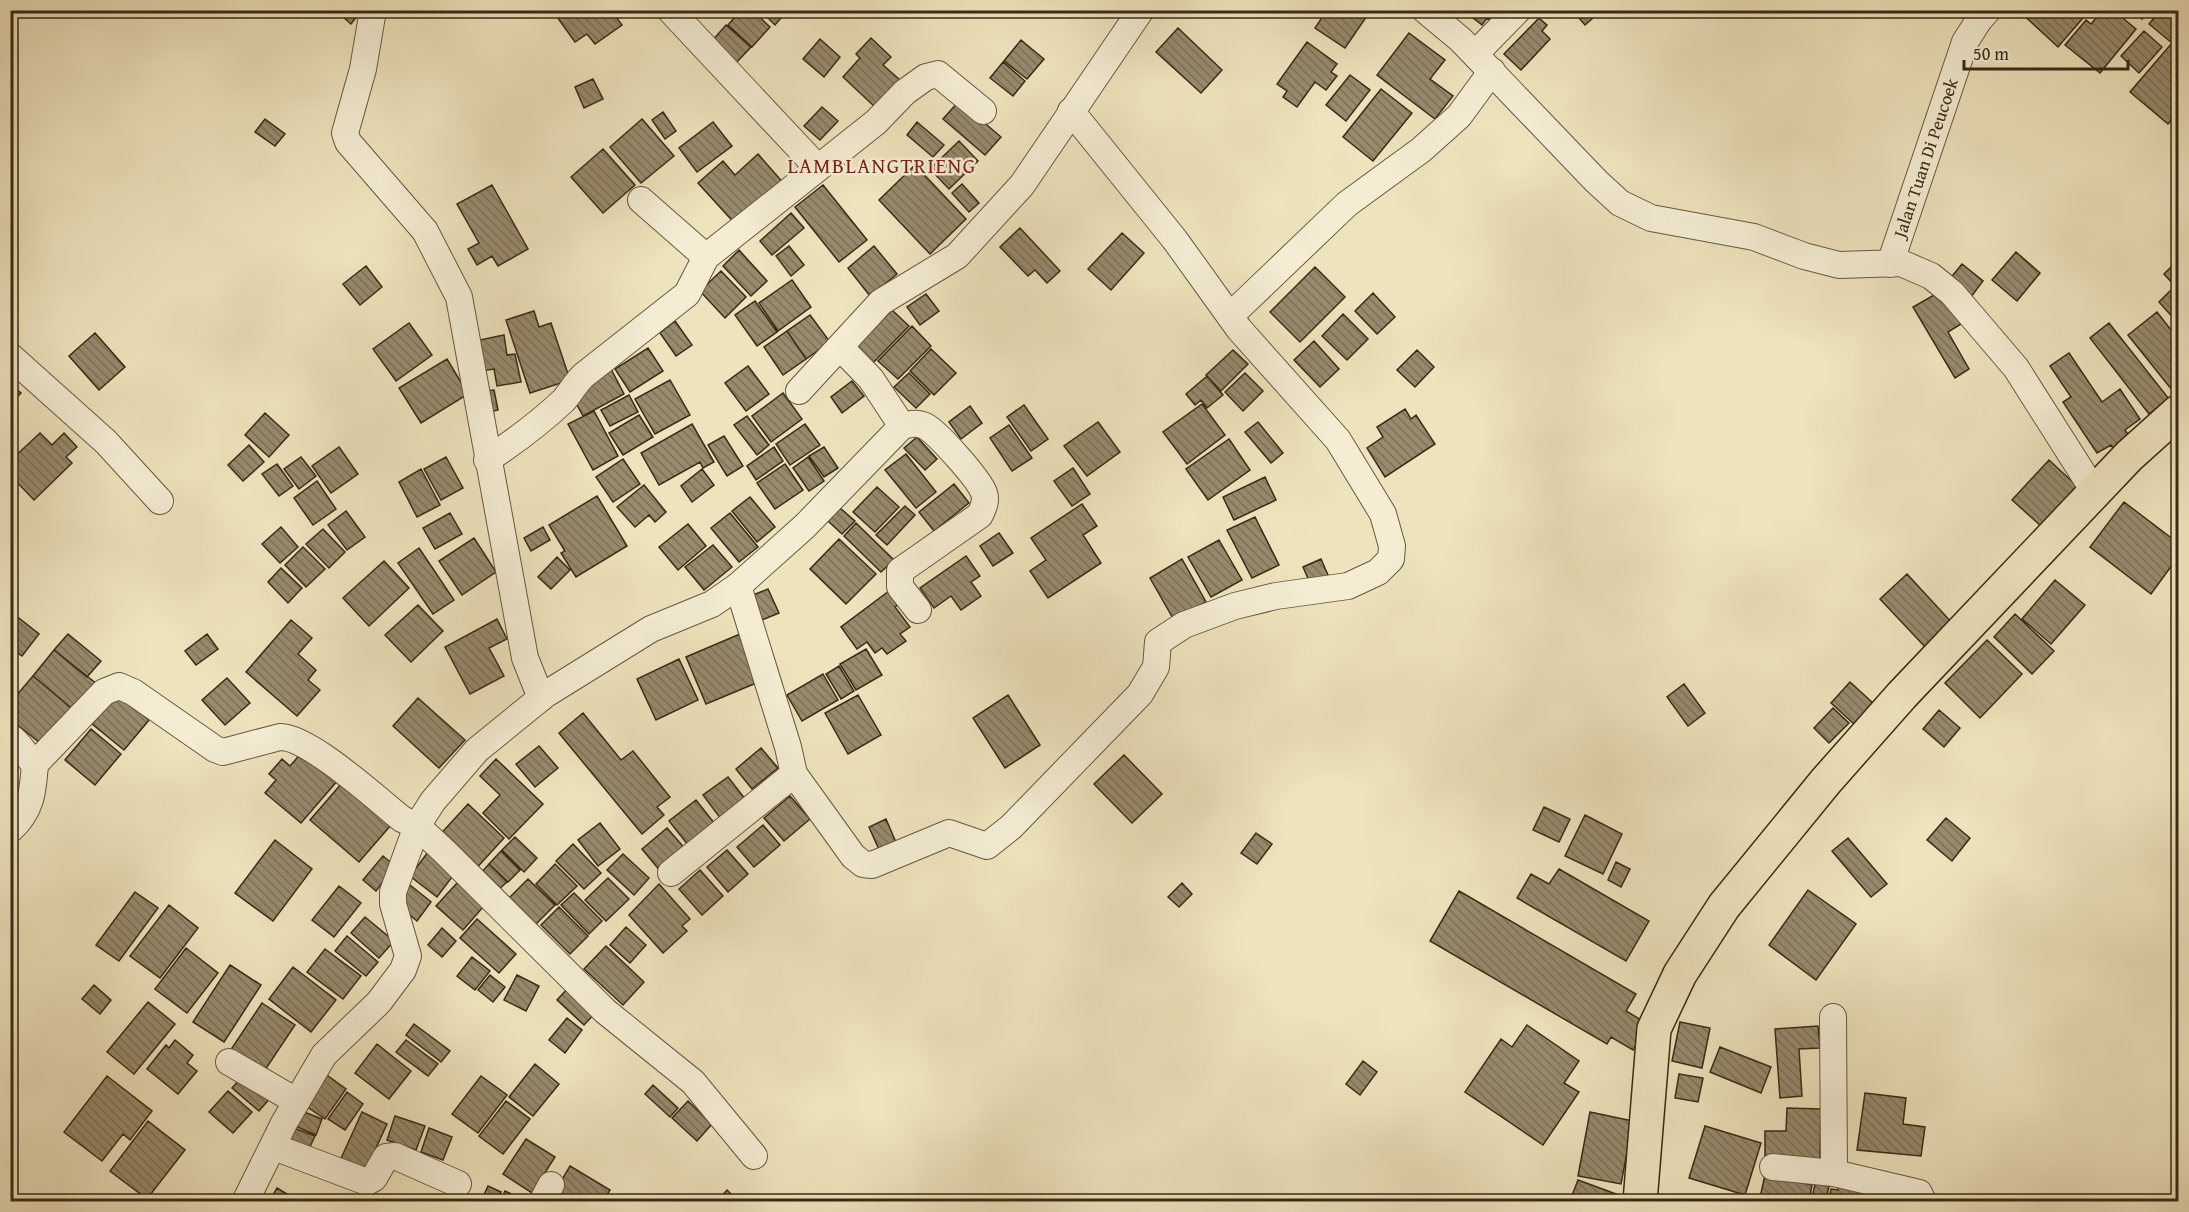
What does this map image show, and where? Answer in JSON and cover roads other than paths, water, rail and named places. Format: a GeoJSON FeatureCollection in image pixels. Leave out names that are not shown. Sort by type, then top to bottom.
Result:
{"type":"FeatureCollection","features":[{"type":"Feature","properties":{"kind":"main road"},"geometry":{"type":"LineString","coordinates":[[1640,1202],[1654,1029],[1680,974],[1724,906],[1826,781],[1902,695],[2128,456],[2178,412]]}},
{"type":"Feature","properties":{"kind":"street"},"geometry":{"type":"LineString","coordinates":[[374,10],[363,69],[345,133],[348,142],[425,231],[459,297],[525,658],[541,698]]}},
{"type":"Feature","properties":{"kind":"street"},"geometry":{"type":"LineString","coordinates":[[670,10],[817,167]]}},
{"type":"Feature","properties":{"kind":"street"},"geometry":{"type":"LineString","coordinates":[[799,391],[881,302],[957,256],[1022,185],[1141,10]]}},
{"type":"Feature","properties":{"kind":"street"},"geometry":{"type":"LineString","coordinates":[[1425,10],[1484,63],[1596,181],[1620,203],[1651,218],[1754,237],[1804,256],[1839,265],[1901,264],[1931,276],[1952,293],[2016,368],[2094,491]]}},
{"type":"Feature","properties":{"kind":"street"},"geometry":{"type":"LineString","coordinates":[[1230,316],[1347,204],[1420,150],[1459,116],[1484,63],[1518,10]]}},
{"type":"Feature","properties":{"kind":"street","name":"Jalan Tuan Di Peucoek"},"geometry":{"type":"LineString","coordinates":[[1890,264],[1965,42],[1984,15]]}},
{"type":"Feature","properties":{"kind":"street"},"geometry":{"type":"LineString","coordinates":[[487,460],[521,437],[566,397],[573,385],[623,342],[687,294],[706,257],[876,122],[905,92],[926,77],[938,74],[983,111]]}},
{"type":"Feature","properties":{"kind":"street"},"geometry":{"type":"LineString","coordinates":[[738,586],[788,747],[794,774],[853,856],[862,864],[872,865],[949,834],[978,846],[987,846],[1011,827],[1140,694],[1154,673],[1156,646],[1163,638],[1184,625],[1235,606],[1276,596],[1348,586],[1378,572],[1391,559],[1392,546],[1383,514],[1338,440],[1230,316],[1175,240],[1071,111]]}},
{"type":"Feature","properties":{"kind":"street"},"geometry":{"type":"LineString","coordinates":[[641,200],[706,257]]}},
{"type":"Feature","properties":{"kind":"street"},"geometry":{"type":"LineString","coordinates":[[840,347],[871,379],[902,426]]}},
{"type":"Feature","properties":{"kind":"street"},"geometry":{"type":"LineString","coordinates":[[10,356],[106,442],[160,501]]}},
{"type":"Feature","properties":{"kind":"street"},"geometry":{"type":"LineString","coordinates":[[245,1202],[296,1101],[324,1055],[379,1002],[403,970],[408,956],[393,904],[393,892],[417,826],[433,801],[477,750],[541,698],[651,629],[712,604],[738,586],[805,526],[902,426],[916,423],[926,427],[951,449],[984,493],[985,506],[980,515],[900,572],[900,587],[918,610]]}},
{"type":"Feature","properties":{"kind":"street"},"geometry":{"type":"LineString","coordinates":[[10,830],[33,798],[35,764],[104,692],[120,686],[134,692],[215,749],[223,752],[289,736],[299,741],[402,819],[417,826],[605,1011],[693,1082],[754,1156]]}},
{"type":"Feature","properties":{"kind":"street"},"geometry":{"type":"LineString","coordinates":[[10,737],[22,745],[30,760],[35,764]]}},
{"type":"Feature","properties":{"kind":"street"},"geometry":{"type":"LineString","coordinates":[[671,873],[794,774]]}},
{"type":"Feature","properties":{"kind":"street"},"geometry":{"type":"LineString","coordinates":[[1833,1017],[1834,1173]]}},
{"type":"Feature","properties":{"kind":"street"},"geometry":{"type":"LineString","coordinates":[[228,1062],[296,1101]]}},
{"type":"Feature","properties":{"kind":"street"},"geometry":{"type":"LineString","coordinates":[[274,1147],[367,1182],[374,1178],[386,1157],[395,1156],[458,1184]]}},
{"type":"Feature","properties":{"kind":"street"},"geometry":{"type":"LineString","coordinates":[[1773,1167],[1834,1173],[1914,1191],[1923,1202]]}},
{"type":"Feature","properties":{"kind":"district","name":"LAMBLANGTRIENG"},"geometry":{"type":"Point","coordinates":[882,166]}}]}
